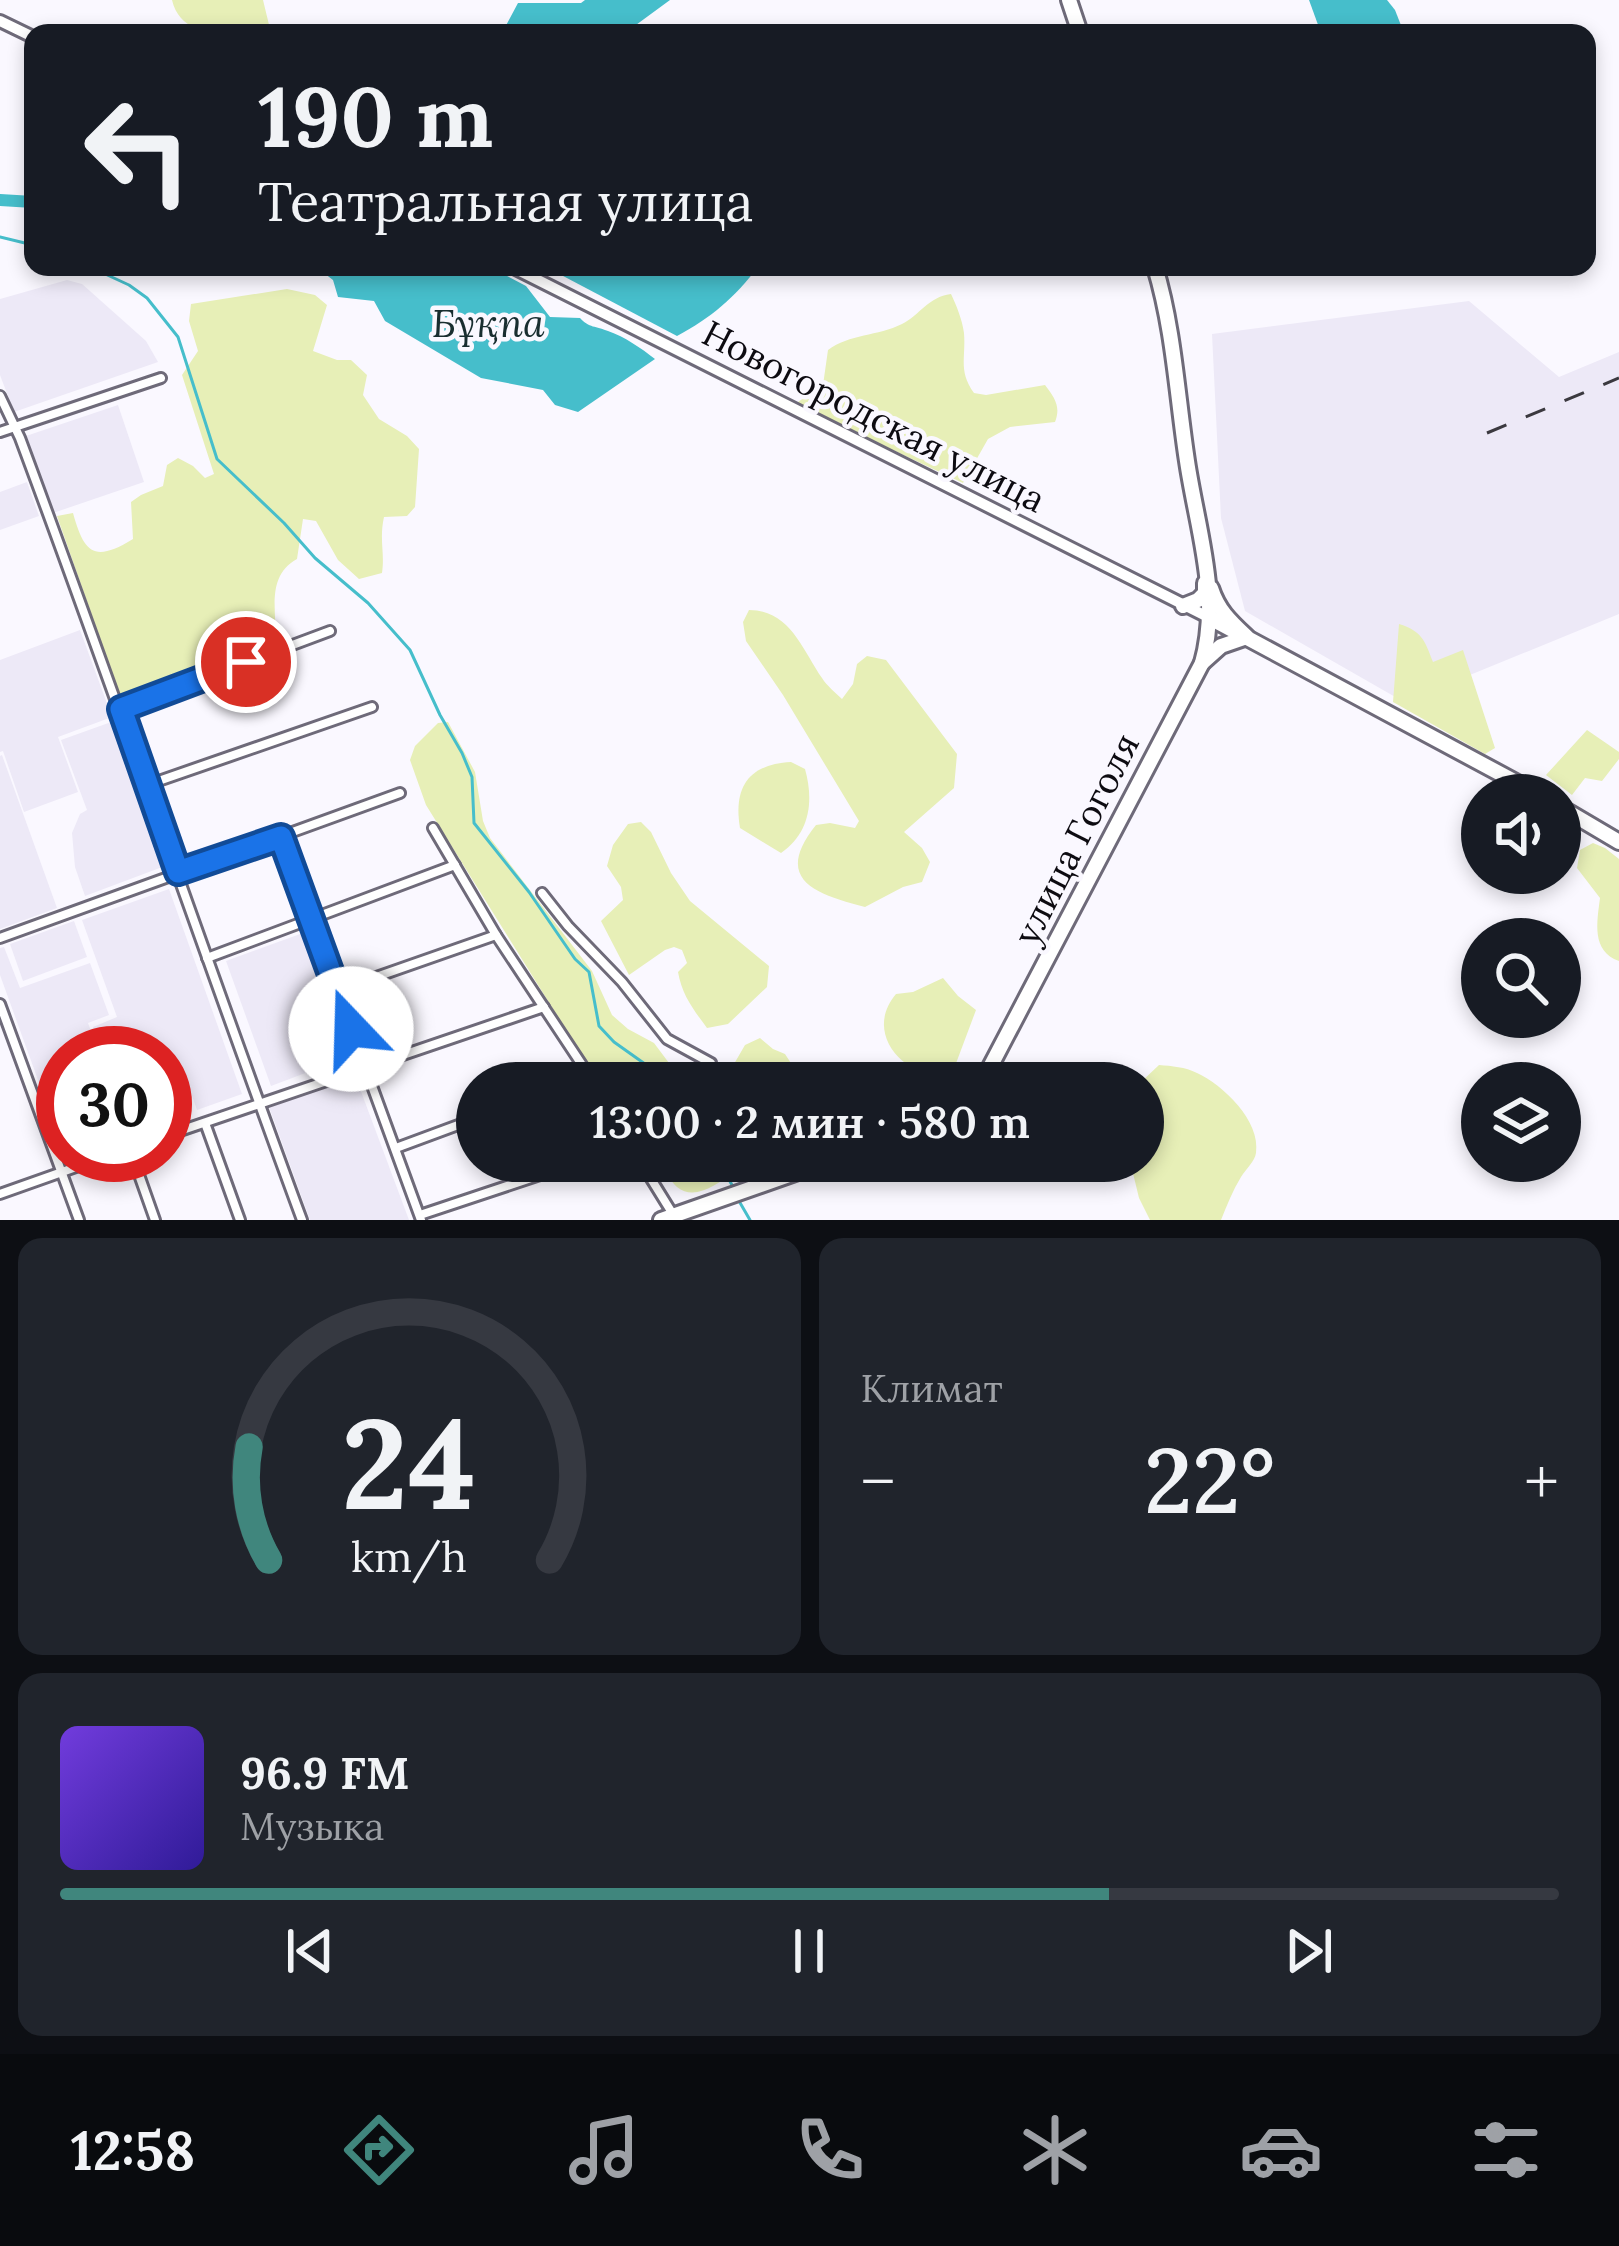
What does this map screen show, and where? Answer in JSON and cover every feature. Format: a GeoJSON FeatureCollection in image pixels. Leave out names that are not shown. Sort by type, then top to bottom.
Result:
{"type":"FeatureCollection","features":[{"type":"Feature","properties":{"kind":"main road"},"geometry":{"type":"LineString","coordinates":[[1157,276],[1208,573],[1216,604],[1247,637]]}},
{"type":"Feature","properties":{"kind":"main road"},"geometry":{"type":"LineString","coordinates":[[1184,605],[1205,593],[1208,573]]}},
{"type":"Feature","properties":{"kind":"main road","name":"улица Гоголя"},"geometry":{"type":"LineString","coordinates":[[992,1062],[1202,663],[1210,635],[1208,573]]}},
{"type":"Feature","properties":{"kind":"main road"},"geometry":{"type":"LineString","coordinates":[[1210,618],[1501,774]]}},
{"type":"Feature","properties":{"kind":"main road"},"geometry":{"type":"LineString","coordinates":[[1202,663],[1221,646],[1247,637]]}},
{"type":"Feature","properties":{"kind":"main road"},"geometry":{"type":"LineString","coordinates":[[1581,819],[1619,842]]}},
{"type":"Feature","properties":{"kind":"main road"},"geometry":{"type":"LineString","coordinates":[[673,1218],[767,1182]]}},
{"type":"Feature","properties":{"kind":"street","name":"Новогородская улица"},"geometry":{"type":"LineString","coordinates":[[530,276],[1210,618]]}},
{"type":"Feature","properties":{"kind":"street"},"geometry":{"type":"LineString","coordinates":[[0,432],[160,378]]}},
{"type":"Feature","properties":{"kind":"street"},"geometry":{"type":"LineString","coordinates":[[0,396],[121,709],[302,1220]]}},
{"type":"Feature","properties":{"kind":"street"},"geometry":{"type":"LineString","coordinates":[[121,709],[330,631]]}},
{"type":"Feature","properties":{"kind":"street"},"geometry":{"type":"LineString","coordinates":[[147,785],[372,707]]}},
{"type":"Feature","properties":{"kind":"street"},"geometry":{"type":"LineString","coordinates":[[0,938],[400,793]]}},
{"type":"Feature","properties":{"kind":"street"},"geometry":{"type":"LineString","coordinates":[[434,828],[496,935],[580,1062]]}},
{"type":"Feature","properties":{"kind":"street"},"geometry":{"type":"LineString","coordinates":[[281,837],[420,1218],[522,1182]]}},
{"type":"Feature","properties":{"kind":"street"},"geometry":{"type":"LineString","coordinates":[[207,958],[454,865]]}},
{"type":"Feature","properties":{"kind":"street"},"geometry":{"type":"LineString","coordinates":[[542,893],[667,1040],[707,1062]]}},
{"type":"Feature","properties":{"kind":"street"},"geometry":{"type":"LineString","coordinates":[[336,991],[496,935]]}},
{"type":"Feature","properties":{"kind":"street"},"geometry":{"type":"LineString","coordinates":[[0,1004],[36,1102]]}},
{"type":"Feature","properties":{"kind":"street"},"geometry":{"type":"LineString","coordinates":[[192,1127],[544,1006]]}},
{"type":"Feature","properties":{"kind":"street"},"geometry":{"type":"LineString","coordinates":[[205,1123],[240,1220]]}},
{"type":"Feature","properties":{"kind":"street"},"geometry":{"type":"LineString","coordinates":[[396,1148],[456,1126]]}},
{"type":"Feature","properties":{"kind":"street"},"geometry":{"type":"LineString","coordinates":[[0,1194],[36,1181]]}},
{"type":"Feature","properties":{"kind":"street"},"geometry":{"type":"LineString","coordinates":[[66,1182],[79,1220]]}},
{"type":"Feature","properties":{"kind":"street"},"geometry":{"type":"LineString","coordinates":[[142,1182],[155,1220]]}},
{"type":"Feature","properties":{"kind":"street"},"geometry":{"type":"LineString","coordinates":[[652,1182],[673,1218]]}},
{"type":"Feature","properties":{"kind":"shaded area"},"geometry":{"type":"Polygon","coordinates":[[[67,280],[82,284],[146,341],[158,362],[14,412],[0,375],[0,299],[67,280]]]}},
{"type":"Feature","properties":{"kind":"shaded area"},"geometry":{"type":"Polygon","coordinates":[[[1469,301],[1559,377],[1619,352],[1619,614],[1404,702],[1245,611],[1221,518],[1212,334],[1469,301]]]}},
{"type":"Feature","properties":{"kind":"shaded area"},"geometry":{"type":"Polygon","coordinates":[[[118,405],[144,482],[53,513],[26,436],[118,405]]]}},
{"type":"Feature","properties":{"kind":"shaded area"},"geometry":{"type":"Polygon","coordinates":[[[27,482],[39,516],[0,530],[0,492],[27,482]]]}},
{"type":"Feature","properties":{"kind":"shaded area"},"geometry":{"type":"Polygon","coordinates":[[[80,630],[112,717],[58,737],[78,792],[24,812],[0,752],[0,660],[80,630]]]}},
{"type":"Feature","properties":{"kind":"shaded area"},"geometry":{"type":"Polygon","coordinates":[[[114,721],[165,866],[85,896],[75,867],[72,833],[80,814],[87,810],[61,740],[114,721]]]}},
{"type":"Feature","properties":{"kind":"shaded area"},"geometry":{"type":"Polygon","coordinates":[[[0,756],[57,908],[0,929],[0,756]]]}},
{"type":"Feature","properties":{"kind":"shaded area"},"geometry":{"type":"Polygon","coordinates":[[[169,889],[242,1094],[197,1110],[192,1095],[192,1026],[95,1026],[117,1017],[82,920],[169,889]]]}},
{"type":"Feature","properties":{"kind":"shaded area"},"geometry":{"type":"Polygon","coordinates":[[[74,921],[87,957],[23,981],[10,944],[74,921]]]}},
{"type":"Feature","properties":{"kind":"shaded area"},"geometry":{"type":"Polygon","coordinates":[[[303,933],[348,1057],[271,1086],[226,961],[303,933]]]}},
{"type":"Feature","properties":{"kind":"shaded area"},"geometry":{"type":"Polygon","coordinates":[[[4,947],[20,988],[90,963],[109,1015],[89,1026],[36,1026],[36,1074],[0,975],[0,948],[4,947]]]}},
{"type":"Feature","properties":{"kind":"shaded area"},"geometry":{"type":"Polygon","coordinates":[[[356,1078],[409,1220],[310,1220],[269,1107],[356,1078]]]}},
{"type":"Feature","properties":{"kind":"green space"},"geometry":{"type":"Polygon","coordinates":[[[172,0],[263,0],[269,24],[189,24],[172,0]]]}},
{"type":"Feature","properties":{"kind":"green space"},"geometry":{"type":"Polygon","coordinates":[[[287,289],[315,295],[327,305],[313,351],[351,360],[367,375],[363,395],[379,419],[419,449],[415,507],[407,516],[384,517],[382,573],[359,579],[338,560],[316,521],[303,519],[297,559],[286,567],[276,587],[275,647],[122,702],[57,516],[73,513],[87,545],[109,551],[133,539],[131,502],[163,486],[167,465],[178,458],[205,478],[214,474],[182,375],[198,351],[189,321],[191,304],[287,289]]]}},
{"type":"Feature","properties":{"kind":"green space"},"geometry":{"type":"Polygon","coordinates":[[[951,294],[963,328],[964,371],[974,393],[1045,385],[1056,403],[1055,422],[1010,427],[988,439],[963,483],[795,404],[823,385],[828,350],[902,324],[951,294]]]}},
{"type":"Feature","properties":{"kind":"green space"},"geometry":{"type":"Polygon","coordinates":[[[749,610],[785,624],[842,699],[853,684],[857,664],[867,656],[886,660],[957,754],[954,788],[904,832],[930,862],[922,882],[865,907],[816,890],[799,872],[803,844],[816,825],[855,828],[859,821],[746,641],[743,622],[749,610]]]}},
{"type":"Feature","properties":{"kind":"green space"},"geometry":{"type":"Polygon","coordinates":[[[1399,624],[1422,638],[1433,662],[1463,650],[1495,748],[1485,754],[1393,702],[1399,624]]]}},
{"type":"Feature","properties":{"kind":"green space"},"geometry":{"type":"Polygon","coordinates":[[[448,722],[475,772],[490,838],[592,971],[612,1015],[654,1043],[668,1062],[586,1062],[426,805],[410,760],[415,746],[438,723],[448,722]]]}},
{"type":"Feature","properties":{"kind":"green space"},"geometry":{"type":"Polygon","coordinates":[[[1587,730],[1619,752],[1602,781],[1585,778],[1581,783],[1581,774],[1547,774],[1587,730]]]}},
{"type":"Feature","properties":{"kind":"green space"},"geometry":{"type":"Polygon","coordinates":[[[791,762],[805,769],[809,804],[804,826],[781,853],[740,828],[739,801],[755,773],[791,762]]]}},
{"type":"Feature","properties":{"kind":"green space"},"geometry":{"type":"Polygon","coordinates":[[[641,822],[690,901],[769,966],[767,987],[728,1024],[707,1028],[693,1008],[678,972],[687,963],[682,950],[665,950],[629,975],[601,921],[623,900],[621,887],[607,866],[613,845],[628,824],[641,822]]]}},
{"type":"Feature","properties":{"kind":"green space"},"geometry":{"type":"Polygon","coordinates":[[[1593,843],[1619,859],[1619,961],[1600,943],[1600,898],[1581,873],[1581,849],[1593,843]]]}},
{"type":"Feature","properties":{"kind":"green space"},"geometry":{"type":"Polygon","coordinates":[[[943,978],[976,1010],[956,1062],[904,1062],[892,1049],[884,1023],[887,1008],[896,994],[943,978]]]}},
{"type":"Feature","properties":{"kind":"green space"},"geometry":{"type":"Polygon","coordinates":[[[760,1038],[790,1062],[735,1062],[745,1045],[760,1038]]]}},
{"type":"Feature","properties":{"kind":"green space"},"geometry":{"type":"Polygon","coordinates":[[[1164,1066],[1188,1069],[1238,1106],[1253,1129],[1255,1156],[1221,1220],[1150,1220],[1136,1182],[1164,1182],[1164,1066]]]}},
{"type":"Feature","properties":{"kind":"green space"},"geometry":{"type":"Polygon","coordinates":[[[673,1182],[719,1182],[691,1193],[673,1182]]]}},
{"type":"Feature","properties":{"kind":"water"},"geometry":{"type":"Polygon","coordinates":[[[670,0],[637,24],[507,24],[518,3],[670,0]]]}},
{"type":"Feature","properties":{"kind":"water"},"geometry":{"type":"Polygon","coordinates":[[[1309,0],[1387,0],[1400,24],[1318,24],[1309,0]]]}},
{"type":"Feature","properties":{"kind":"water","name":"Бұқпа"},"geometry":{"type":"Polygon","coordinates":[[[328,276],[507,276],[526,286],[550,317],[580,318],[655,359],[578,412],[555,405],[543,390],[481,378],[385,321],[374,301],[338,297],[328,276]]]}},
{"type":"Feature","properties":{"kind":"water"},"geometry":{"type":"Polygon","coordinates":[[[563,276],[750,276],[722,306],[677,336],[563,276]]]}},
{"type":"Feature","properties":{"kind":"waterway","name":"Бұқпа"},"geometry":{"type":"LineString","coordinates":[[0,200],[24,201]]}},
{"type":"Feature","properties":{"kind":"waterway"},"geometry":{"type":"LineString","coordinates":[[0,237],[24,243]]}},
{"type":"Feature","properties":{"kind":"waterway"},"geometry":{"type":"LineString","coordinates":[[110,276],[147,298],[178,337],[217,459],[315,558],[368,603],[410,650],[472,777],[474,823],[589,972],[599,1026],[642,1062]]}},
{"type":"Feature","properties":{"kind":"waterway"},"geometry":{"type":"LineString","coordinates":[[730,1182],[733,1187]]}},
{"type":"Feature","properties":{"kind":"waterway"},"geometry":{"type":"LineString","coordinates":[[739,1201],[750,1220]]}},
{"type":"Feature","properties":{"kind":"railway"},"geometry":{"type":"LineString","coordinates":[[1487,433],[1619,378]]}},
{"type":"Feature","properties":{"kind":"route"},"geometry":{"type":"LineString","coordinates":[[246,662],[121,709],[178,872],[281,837],[351,1029]]}}]}
